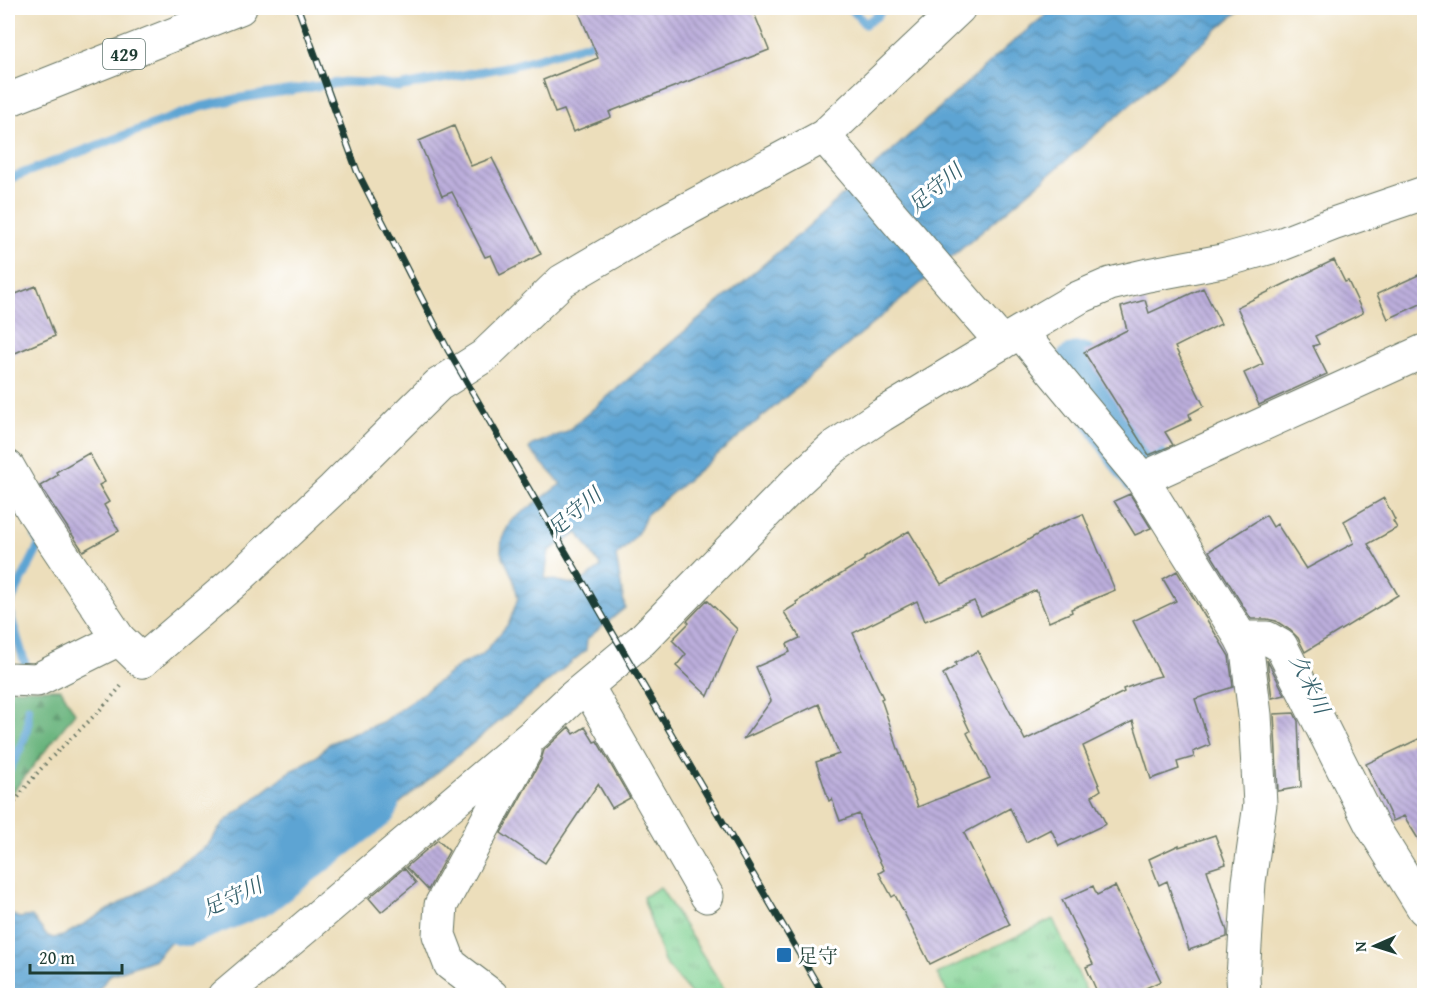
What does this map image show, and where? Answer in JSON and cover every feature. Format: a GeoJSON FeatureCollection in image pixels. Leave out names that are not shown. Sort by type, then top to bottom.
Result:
{"type":"FeatureCollection","features":[{"type":"Feature","properties":{"kind":"main road","name":"429"},"geometry":{"type":"LineString","coordinates":[[8,100],[240,8]]}},
{"type":"Feature","properties":{"kind":"main road"},"geometry":{"type":"LineString","coordinates":[[8,467],[32,509],[119,639],[142,662],[242,574],[333,489],[438,385],[484,356],[562,281],[664,221],[827,140],[959,8]]}},
{"type":"Feature","properties":{"kind":"main road"},"geometry":{"type":"LineString","coordinates":[[827,140],[1001,331],[1142,479],[1247,650],[1255,716],[1260,804],[1249,882],[1243,977],[1244,996]]}},
{"type":"Feature","properties":{"kind":"main road"},"geometry":{"type":"LineString","coordinates":[[224,996],[642,640],[798,480],[834,447],[1001,331],[1110,284],[1222,261],[1282,244],[1425,193]]}},
{"type":"Feature","properties":{"kind":"main road"},"geometry":{"type":"LineString","coordinates":[[1142,479],[1421,362]]}},
{"type":"Feature","properties":{"kind":"main road"},"geometry":{"type":"LineString","coordinates":[[1241,638],[1267,638],[1281,646],[1371,824],[1425,909]]}},
{"type":"Feature","properties":{"kind":"main road"},"geometry":{"type":"LineString","coordinates":[[8,679],[36,680],[119,639]]}},
{"type":"Feature","properties":{"kind":"main road"},"geometry":{"type":"LineString","coordinates":[[587,686],[706,896]]}},
{"type":"Feature","properties":{"kind":"main road"},"geometry":{"type":"LineString","coordinates":[[492,996],[450,964],[439,935],[441,905],[534,734]]}},
{"type":"Feature","properties":{"kind":"path"},"geometry":{"type":"LineString","coordinates":[[8,812],[26,786],[110,699],[142,662]]}},
{"type":"Feature","properties":{"kind":"green space"},"geometry":{"type":"Polygon","coordinates":[[[8,689],[61,689],[75,713],[8,798],[8,689]]]}},
{"type":"Feature","properties":{"kind":"green space"},"geometry":{"type":"Polygon","coordinates":[[[660,887],[728,995],[692,995],[664,962],[643,897],[660,887]]]}},
{"type":"Feature","properties":{"kind":"green space"},"geometry":{"type":"Polygon","coordinates":[[[1053,919],[1088,995],[949,995],[937,974],[1053,919]]]}},
{"type":"Feature","properties":{"kind":"water"},"geometry":{"type":"Polygon","coordinates":[[[1054,8],[1242,8],[1036,186],[646,515],[634,537],[616,556],[625,608],[587,639],[586,650],[338,854],[325,863],[316,863],[312,857],[309,842],[298,841],[278,853],[261,872],[252,901],[230,919],[222,921],[214,935],[199,937],[192,945],[180,944],[176,941],[169,943],[155,959],[110,975],[94,995],[8,995],[8,913],[19,918],[32,916],[46,935],[53,938],[63,936],[143,890],[208,845],[223,823],[291,771],[316,757],[330,743],[382,722],[460,665],[482,655],[509,623],[518,598],[513,578],[501,552],[502,538],[511,521],[561,484],[529,449],[532,445],[566,432],[804,230],[1008,46],[1054,8]],[[578,533],[549,551],[545,578],[576,585],[601,567],[578,533]]]}},
{"type":"Feature","properties":{"kind":"building"},"geometry":{"type":"Polygon","coordinates":[[[577,8],[752,8],[769,50],[609,112],[611,117],[573,132],[564,110],[555,113],[543,80],[598,58],[577,8]]]}},
{"type":"Feature","properties":{"kind":"building"},"geometry":{"type":"Polygon","coordinates":[[[454,126],[471,166],[492,158],[541,254],[500,275],[491,255],[485,257],[452,192],[442,196],[419,141],[454,126]]]}},
{"type":"Feature","properties":{"kind":"building"},"geometry":{"type":"Polygon","coordinates":[[[1334,260],[1345,282],[1348,281],[1363,313],[1315,336],[1319,344],[1313,346],[1327,374],[1259,405],[1244,373],[1263,364],[1237,307],[1334,260]]]}},
{"type":"Feature","properties":{"kind":"building"},"geometry":{"type":"Polygon","coordinates":[[[1425,272],[1425,302],[1388,319],[1377,294],[1425,272]]]}},
{"type":"Feature","properties":{"kind":"building"},"geometry":{"type":"Polygon","coordinates":[[[36,286],[55,336],[8,356],[8,297],[36,286]]]}},
{"type":"Feature","properties":{"kind":"building"},"geometry":{"type":"Polygon","coordinates":[[[1203,288],[1221,324],[1175,347],[1204,406],[1189,414],[1191,420],[1165,432],[1173,445],[1149,455],[1084,352],[1127,330],[1121,307],[1145,300],[1149,313],[1203,288]]]}},
{"type":"Feature","properties":{"kind":"building"},"geometry":{"type":"Polygon","coordinates":[[[89,453],[105,482],[99,485],[109,502],[104,505],[119,531],[83,551],[40,486],[58,475],[56,472],[89,453]]]}},
{"type":"Feature","properties":{"kind":"building"},"geometry":{"type":"Polygon","coordinates":[[[1130,494],[1151,528],[1135,535],[1114,501],[1130,494]]]}},
{"type":"Feature","properties":{"kind":"building"},"geometry":{"type":"Polygon","coordinates":[[[1384,498],[1397,528],[1368,544],[1398,595],[1305,652],[1298,638],[1276,621],[1251,619],[1209,551],[1266,515],[1273,527],[1277,524],[1306,569],[1354,543],[1344,521],[1384,498]]]}},
{"type":"Feature","properties":{"kind":"building"},"geometry":{"type":"Polygon","coordinates":[[[1083,514],[1115,590],[1071,609],[1072,612],[1049,622],[1036,590],[981,616],[974,601],[925,621],[917,601],[853,633],[883,698],[881,699],[918,807],[990,778],[967,733],[970,731],[943,674],[956,666],[955,663],[978,651],[1025,740],[1124,692],[1123,689],[1161,676],[1133,621],[1176,601],[1163,579],[1177,571],[1229,656],[1233,687],[1195,699],[1210,745],[1193,752],[1194,757],[1177,762],[1179,769],[1151,779],[1133,721],[1083,746],[1101,790],[1092,796],[1106,824],[1059,846],[1051,829],[1026,842],[1010,808],[964,833],[1010,925],[930,964],[895,895],[892,897],[879,873],[884,870],[859,814],[840,821],[832,799],[829,801],[816,762],[839,754],[819,704],[743,739],[771,701],[756,667],[790,652],[787,644],[800,638],[784,612],[797,604],[796,602],[909,531],[941,584],[1009,551],[1047,529],[1083,514]]]}},
{"type":"Feature","properties":{"kind":"building"},"geometry":{"type":"Polygon","coordinates":[[[707,600],[737,629],[708,696],[676,666],[686,654],[672,640],[707,600]]]}},
{"type":"Feature","properties":{"kind":"building"},"geometry":{"type":"Polygon","coordinates":[[[1267,660],[1285,695],[1272,698],[1267,660]]]}},
{"type":"Feature","properties":{"kind":"building"},"geometry":{"type":"Polygon","coordinates":[[[1294,713],[1298,721],[1301,787],[1278,791],[1274,714],[1294,713]]]}},
{"type":"Feature","properties":{"kind":"building"},"geometry":{"type":"Polygon","coordinates":[[[569,727],[574,734],[585,727],[594,742],[597,741],[630,798],[612,808],[598,784],[545,863],[501,833],[541,760],[544,750],[569,727]]]}},
{"type":"Feature","properties":{"kind":"building"},"geometry":{"type":"Polygon","coordinates":[[[1425,736],[1425,850],[1404,816],[1393,821],[1366,764],[1425,736]]]}},
{"type":"Feature","properties":{"kind":"building"},"geometry":{"type":"Polygon","coordinates":[[[1215,835],[1226,864],[1207,870],[1227,937],[1189,950],[1167,881],[1159,885],[1149,859],[1179,845],[1179,847],[1215,835]]]}},
{"type":"Feature","properties":{"kind":"building"},"geometry":{"type":"Polygon","coordinates":[[[438,840],[449,851],[428,890],[406,867],[438,840]]]}},
{"type":"Feature","properties":{"kind":"building"},"geometry":{"type":"Polygon","coordinates":[[[404,868],[416,883],[381,912],[369,898],[404,868]]]}},
{"type":"Feature","properties":{"kind":"building"},"geometry":{"type":"Polygon","coordinates":[[[1093,886],[1097,895],[1115,886],[1161,981],[1129,996],[1099,996],[1086,967],[1093,964],[1062,900],[1093,886]]]}},
{"type":"Feature","properties":{"kind":"waterway"},"geometry":{"type":"LineString","coordinates":[[851,8],[865,24],[877,16],[883,8]]}},
{"type":"Feature","properties":{"kind":"waterway"},"geometry":{"type":"LineString","coordinates":[[8,179],[200,107],[241,98],[344,82],[398,87],[511,66],[602,40]]}},
{"type":"Feature","properties":{"kind":"waterway","name":"久米川"},"geometry":{"type":"LineString","coordinates":[[1079,370],[1144,468]]}},
{"type":"Feature","properties":{"kind":"waterway"},"geometry":{"type":"LineString","coordinates":[[8,607],[40,544],[36,537]]}},
{"type":"Feature","properties":{"kind":"waterway"},"geometry":{"type":"LineString","coordinates":[[8,608],[27,670]]}},
{"type":"Feature","properties":{"kind":"waterway"},"geometry":{"type":"LineString","coordinates":[[8,772],[28,727],[28,708]]}},
{"type":"Feature","properties":{"kind":"waterway","name":"足守川"},"geometry":{"type":"LineString","coordinates":[[184,918],[257,889],[371,803]]}},
{"type":"Feature","properties":{"kind":"railway"},"geometry":{"type":"LineString","coordinates":[[298,8],[357,171],[448,350],[824,996]]}},
{"type":"Feature","properties":{"kind":"place","name":"足守"},"geometry":{"type":"Point","coordinates":[784,955]}}]}
